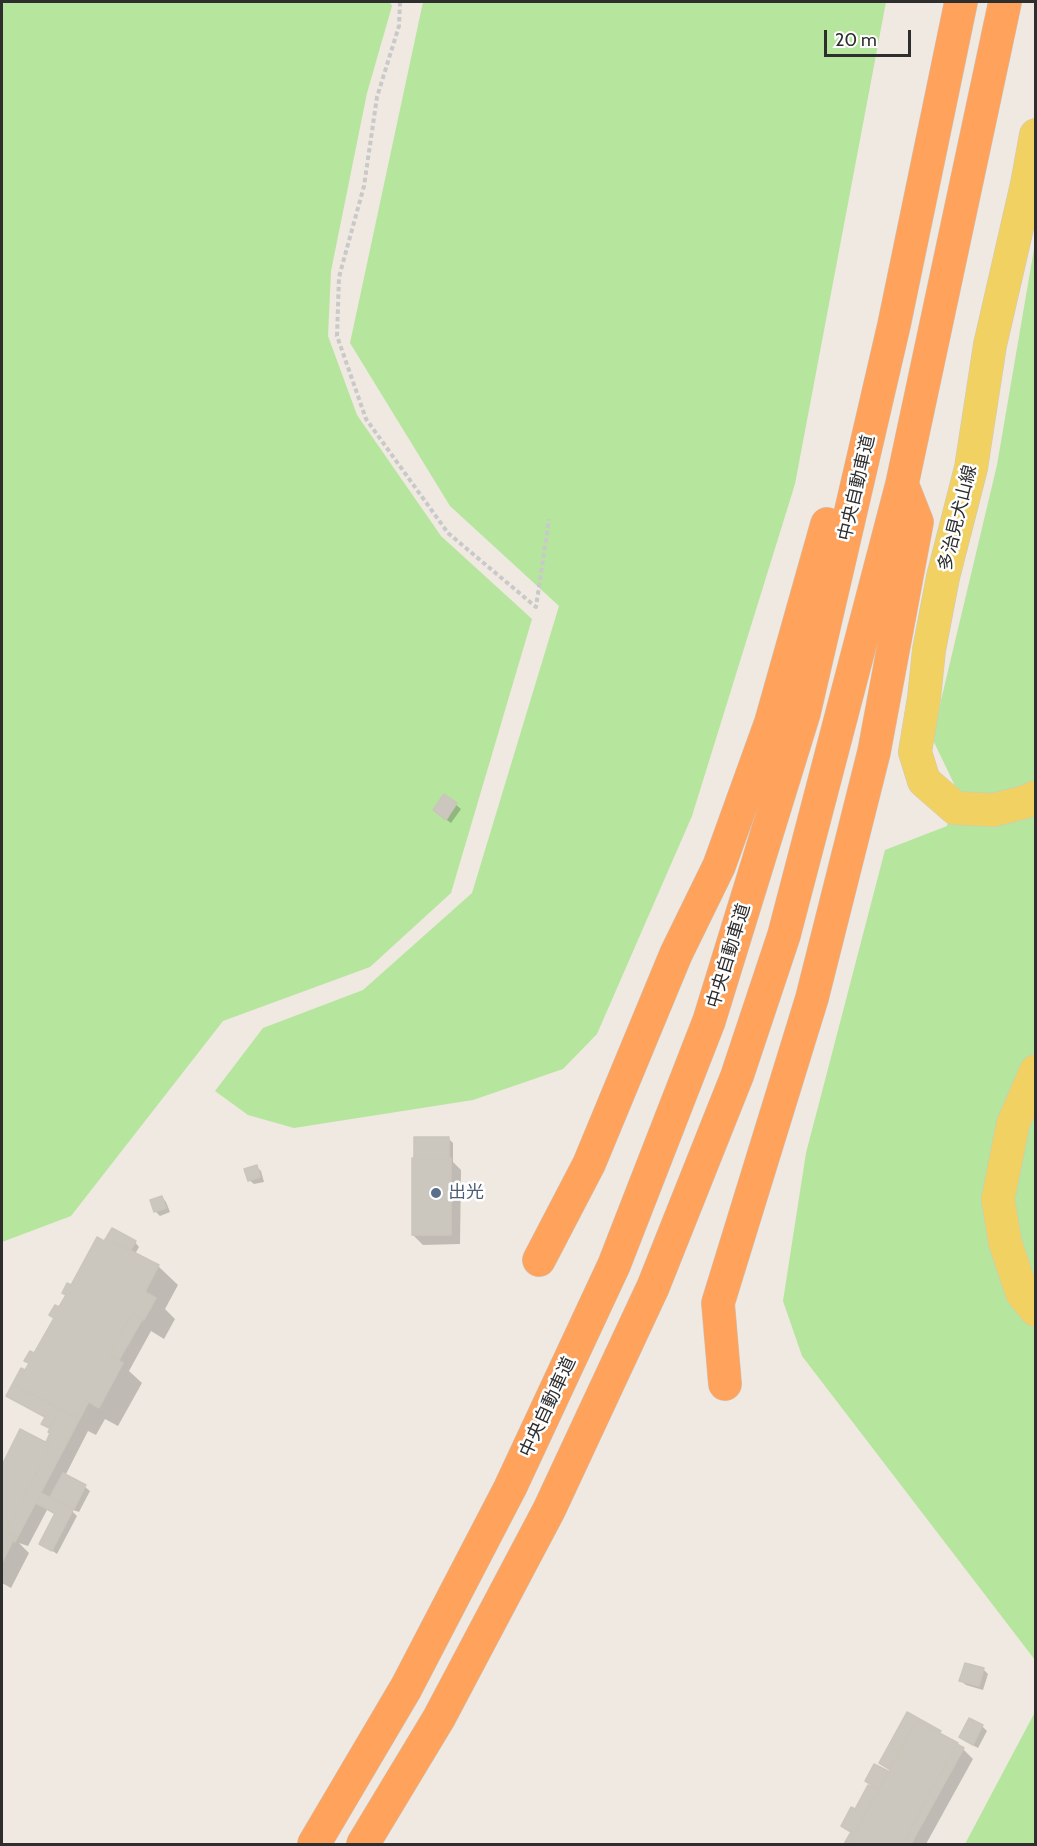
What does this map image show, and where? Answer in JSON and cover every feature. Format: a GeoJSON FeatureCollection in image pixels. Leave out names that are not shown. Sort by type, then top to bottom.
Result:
{"type":"FeatureCollection","features":[{"type":"Feature","properties":{"kind":"highway","name":"中央自動車道"},"geometry":{"type":"LineString","coordinates":[[314,1845],[406,1688],[510,1488],[614,1265],[709,1021],[804,713],[877,400],[961,2]]}},
{"type":"Feature","properties":{"kind":"highway"},"geometry":{"type":"LineString","coordinates":[[363,1845],[439,1718],[549,1510],[653,1287],[737,1076],[784,934],[902,484],[1005,2]]}},
{"type":"Feature","properties":{"kind":"highway"},"geometry":{"type":"LineString","coordinates":[[539,1260],[589,1164],[676,954],[719,866],[771,722],[851,437],[877,400]]}},
{"type":"Feature","properties":{"kind":"highway"},"geometry":{"type":"LineString","coordinates":[[725,1384],[718,1303],[812,998],[874,752],[917,522],[902,484]]}},
{"type":"Feature","properties":{"kind":"main road","name":"多治見犬山線"},"geometry":{"type":"LineString","coordinates":[[1035,135],[1027,184],[990,345],[971,468],[943,577],[929,650],[915,752],[924,781],[956,808],[993,810],[1025,802],[1035,797]]}},
{"type":"Feature","properties":{"kind":"main road"},"geometry":{"type":"LineString","coordinates":[[1035,1071],[1013,1124],[998,1199],[1008,1252],[1022,1293],[1035,1310]]}},
{"type":"Feature","properties":{"kind":"path"},"geometry":{"type":"LineString","coordinates":[[400,2],[399,26],[377,97],[364,186],[339,277],[338,336],[366,419],[448,533],[536,607],[549,519]]}},
{"type":"Feature","properties":{"kind":"green space"},"geometry":{"type":"Polygon","coordinates":[[[2,2],[390,2],[392,6],[367,93],[331,271],[328,336],[357,415],[441,536],[532,619],[451,893],[370,967],[223,1021],[71,1216],[2,1242],[2,2]]]}},
{"type":"Feature","properties":{"kind":"green space"},"geometry":{"type":"Polygon","coordinates":[[[423,2],[886,2],[795,484],[692,816],[597,1034],[563,1069],[473,1100],[294,1128],[248,1115],[215,1091],[263,1028],[363,990],[472,893],[559,606],[450,506],[350,343],[423,2]]]}},
{"type":"Feature","properties":{"kind":"green space"},"geometry":{"type":"Polygon","coordinates":[[[1035,243],[1035,1660],[802,1356],[783,1301],[806,1153],[885,850],[947,826],[956,788],[932,738],[997,465],[1035,243]]]}},
{"type":"Feature","properties":{"kind":"green space"},"geometry":{"type":"Polygon","coordinates":[[[1035,1712],[1035,1844],[965,1844],[1035,1712]]]}},
{"type":"Feature","properties":{"kind":"building"},"geometry":{"type":"Polygon","coordinates":[[[444,794],[457,803],[446,820],[433,810],[444,794]]]}},
{"type":"Feature","properties":{"kind":"building"},"geometry":{"type":"Polygon","coordinates":[[[414,1137],[449,1137],[449,1158],[414,1158],[414,1137]]]}},
{"type":"Feature","properties":{"kind":"building"},"geometry":{"type":"Polygon","coordinates":[[[412,1158],[451,1158],[451,1235],[412,1235],[412,1158]]]}},
{"type":"Feature","properties":{"kind":"building"},"geometry":{"type":"Polygon","coordinates":[[[257,1165],[260,1177],[248,1181],[244,1169],[257,1165]]]}},
{"type":"Feature","properties":{"kind":"building"},"geometry":{"type":"Polygon","coordinates":[[[162,1196],[166,1208],[154,1212],[150,1200],[162,1196]]]}},
{"type":"Feature","properties":{"kind":"building"},"geometry":{"type":"Polygon","coordinates":[[[112,1228],[136,1241],[130,1251],[106,1238],[112,1228]]]}},
{"type":"Feature","properties":{"kind":"building"},"geometry":{"type":"Polygon","coordinates":[[[97,1237],[104,1241],[106,1238],[159,1265],[145,1292],[156,1298],[144,1320],[131,1313],[109,1355],[123,1363],[99,1408],[86,1400],[76,1417],[16,1386],[29,1363],[24,1361],[30,1351],[34,1353],[54,1318],[49,1315],[55,1305],[59,1307],[66,1295],[62,1293],[67,1283],[71,1285],[97,1237]]]}},
{"type":"Feature","properties":{"kind":"building"},"geometry":{"type":"Polygon","coordinates":[[[132,1314],[142,1320],[119,1360],[109,1355],[132,1314]]]}},
{"type":"Feature","properties":{"kind":"building"},"geometry":{"type":"Polygon","coordinates":[[[21,1368],[25,1370],[16,1387],[59,1409],[49,1428],[41,1424],[45,1417],[6,1396],[21,1368]]]}},
{"type":"Feature","properties":{"kind":"building"},"geometry":{"type":"Polygon","coordinates":[[[85,1401],[88,1403],[15,1542],[16,1537],[6,1532],[51,1445],[46,1442],[50,1433],[48,1432],[60,1409],[76,1418],[85,1401]]]}},
{"type":"Feature","properties":{"kind":"building"},"geometry":{"type":"Polygon","coordinates":[[[20,1429],[51,1445],[6,1532],[15,1537],[2,1563],[2,1465],[20,1429]]]}},
{"type":"Feature","properties":{"kind":"building"},"geometry":{"type":"Polygon","coordinates":[[[63,1473],[86,1485],[74,1509],[50,1497],[63,1473]]]}},
{"type":"Feature","properties":{"kind":"building"},"geometry":{"type":"Polygon","coordinates":[[[41,1493],[73,1510],[52,1551],[39,1544],[55,1513],[36,1503],[41,1493]]]}},
{"type":"Feature","properties":{"kind":"building"},"geometry":{"type":"Polygon","coordinates":[[[965,1663],[984,1668],[979,1686],[959,1681],[965,1663]]]}},
{"type":"Feature","properties":{"kind":"building"},"geometry":{"type":"Polygon","coordinates":[[[907,1712],[941,1731],[939,1733],[916,1720],[889,1769],[879,1763],[907,1712]]]}},
{"type":"Feature","properties":{"kind":"building"},"geometry":{"type":"Polygon","coordinates":[[[969,1718],[983,1725],[973,1745],[959,1737],[969,1718]]]}},
{"type":"Feature","properties":{"kind":"building"},"geometry":{"type":"Polygon","coordinates":[[[917,1721],[958,1743],[902,1844],[849,1844],[917,1721]]]}},
{"type":"Feature","properties":{"kind":"building"},"geometry":{"type":"Polygon","coordinates":[[[957,1744],[964,1748],[911,1844],[903,1844],[957,1744]]]}},
{"type":"Feature","properties":{"kind":"building"},"geometry":{"type":"Polygon","coordinates":[[[874,1764],[888,1771],[879,1789],[865,1781],[874,1764]]]}},
{"type":"Feature","properties":{"kind":"building"},"geometry":{"type":"Polygon","coordinates":[[[868,1785],[878,1790],[848,1844],[844,1844],[851,1832],[841,1826],[851,1807],[855,1809],[868,1785]]]}},
{"type":"Feature","properties":{"kind":"place","name":"出光"},"geometry":{"type":"Point","coordinates":[436,1193]}}]}
